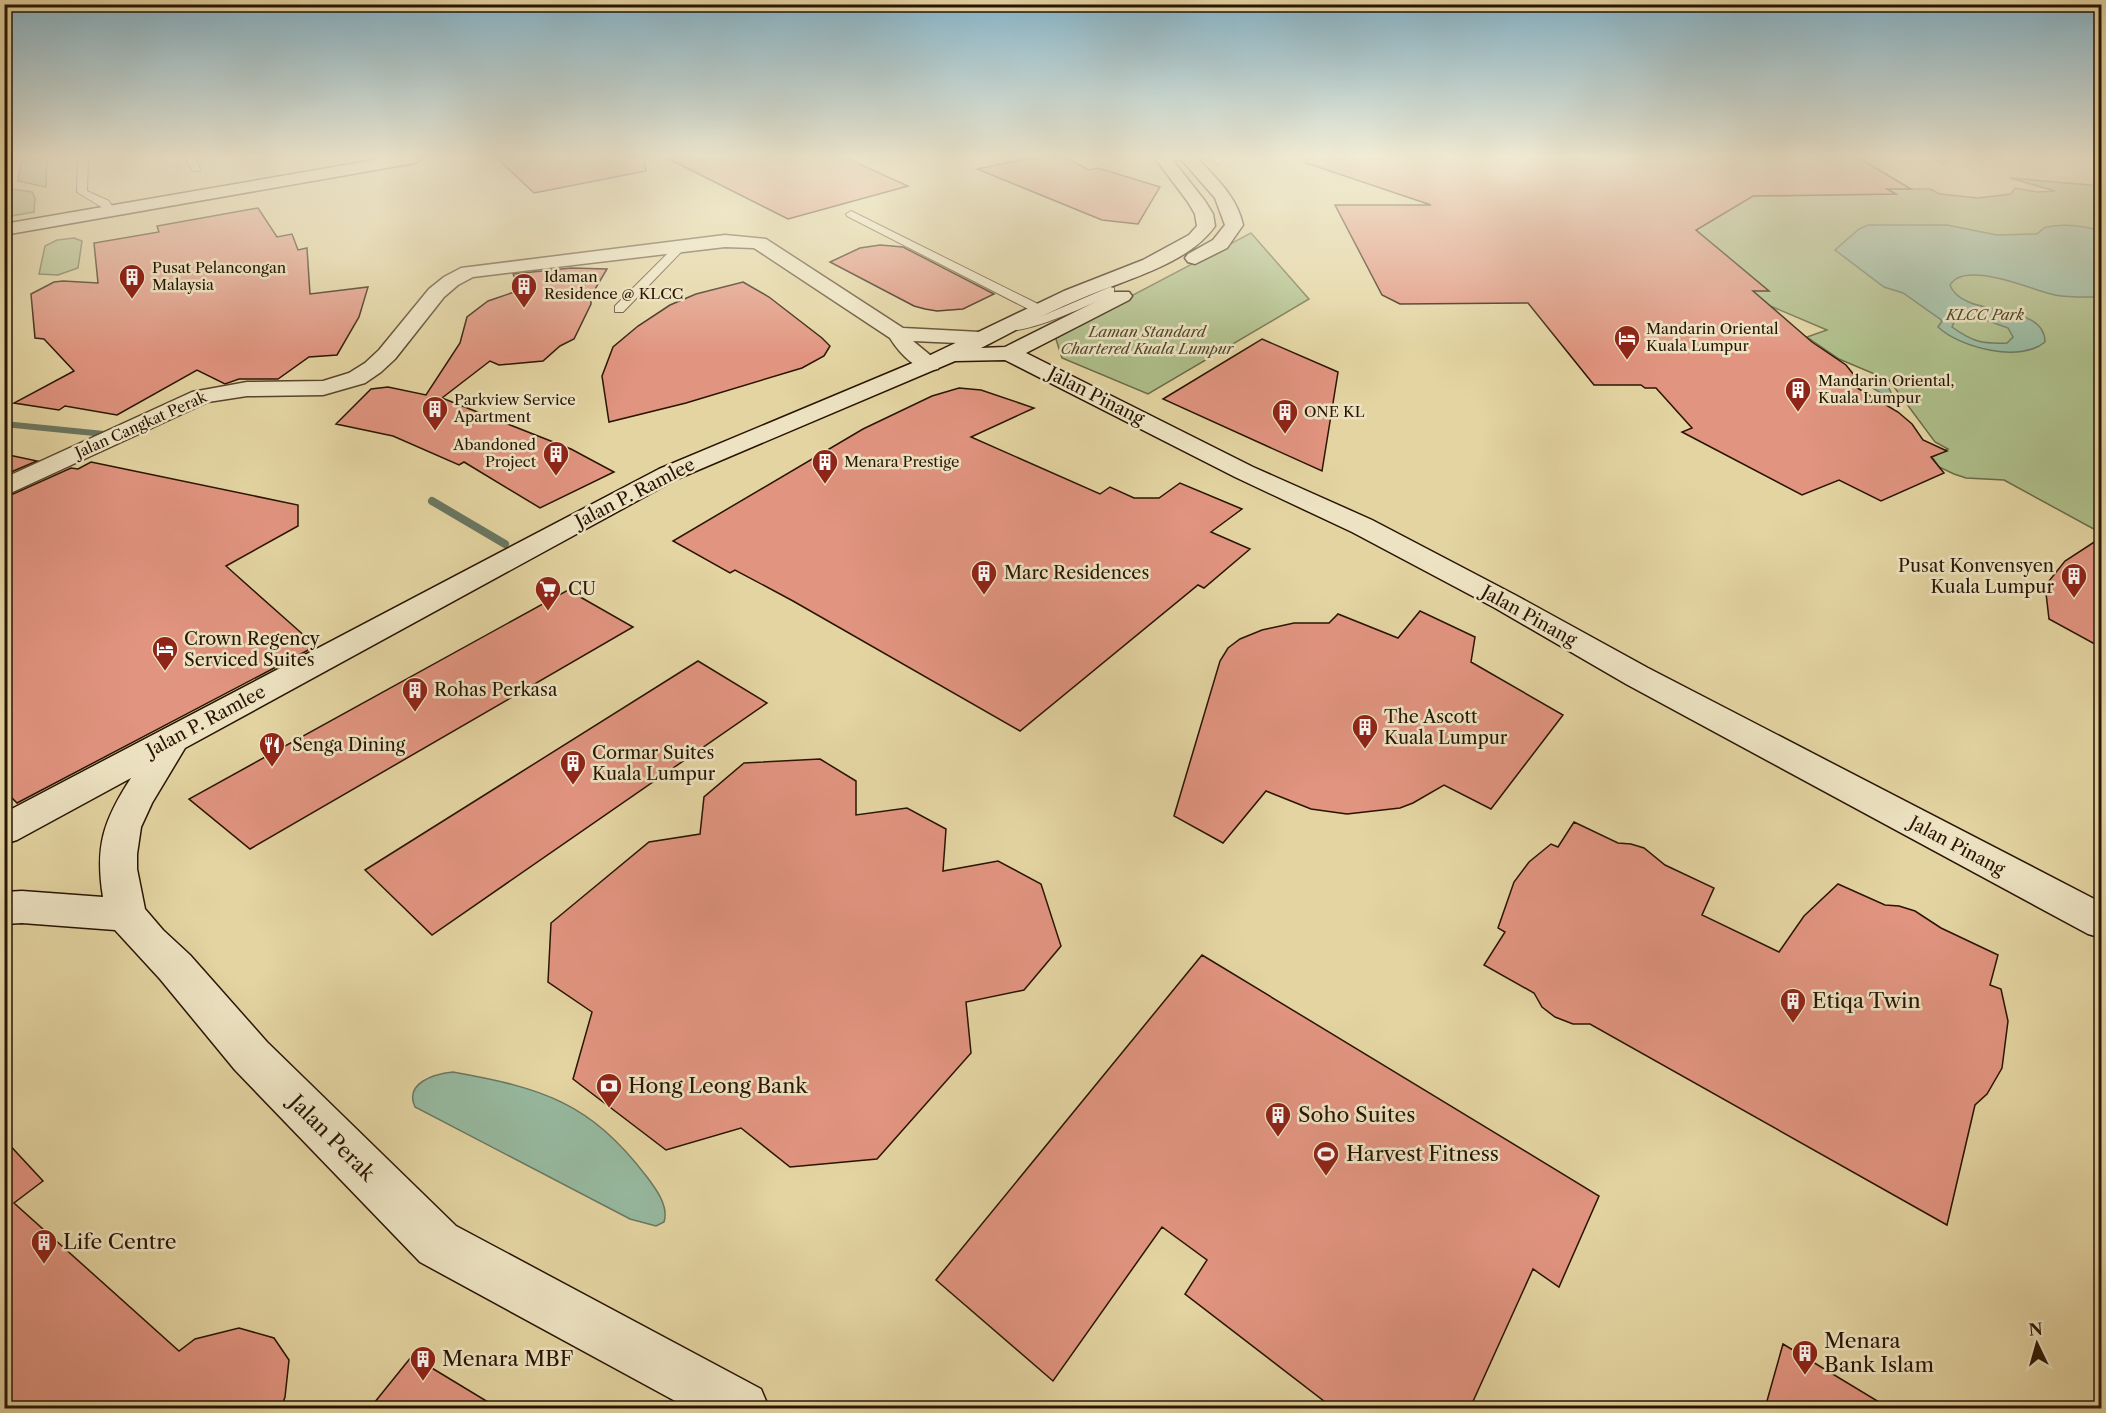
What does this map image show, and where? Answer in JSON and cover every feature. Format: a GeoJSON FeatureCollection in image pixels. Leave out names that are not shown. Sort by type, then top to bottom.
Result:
{"type":"FeatureCollection","features":[{"type":"Feature","properties":{"kind":"street"},"geometry":{"type":"LineString","coordinates":[[4,230],[39,224]]}},
{"type":"Feature","properties":{"kind":"street","name":"Jalan P. Ramlee"},"geometry":{"type":"LineString","coordinates":[[1006,340],[1040,310],[1149,264],[1196,239],[1206,224]]}},
{"type":"Feature","properties":{"kind":"street","name":"Jalan P. Ramlee"},"geometry":{"type":"LineString","coordinates":[[7,824],[174,739],[668,474],[937,361],[980,338],[1006,340],[1220,244],[1234,224]]}},
{"type":"Feature","properties":{"kind":"street","name":"Jalan Cangkat Perak"},"geometry":{"type":"LineString","coordinates":[[4,488],[200,396],[215,392],[261,388],[313,390],[336,386],[358,378],[384,356],[447,282],[468,272],[725,241],[759,243],[898,334],[907,348],[937,361]]}},
{"type":"Feature","properties":{"kind":"street"},"geometry":{"type":"LineString","coordinates":[[898,334],[980,338]]}},
{"type":"Feature","properties":{"kind":"street","name":"Jalan Pinang"},"geometry":{"type":"LineString","coordinates":[[937,361],[978,352],[1006,340],[1244,471],[1362,526],[1506,602],[1637,676],[2102,922]]}},
{"type":"Feature","properties":{"kind":"street"},"geometry":{"type":"LineString","coordinates":[[4,908],[22,907],[126,915],[118,869],[123,827],[135,800],[174,739]]}},
{"type":"Feature","properties":{"kind":"street","name":"Jalan Perak"},"geometry":{"type":"LineString","coordinates":[[126,915],[175,967],[251,1056],[438,1244],[742,1408]]}},
{"type":"Feature","properties":{"kind":"lane"},"geometry":{"type":"LineString","coordinates":[[871,224],[1040,310]]}},
{"type":"Feature","properties":{"kind":"lane"},"geometry":{"type":"LineString","coordinates":[[619,309],[681,246]]}},
{"type":"Feature","properties":{"kind":"lane"},"geometry":{"type":"LineString","coordinates":[[1006,340],[1038,322],[1110,291]]}},
{"type":"Feature","properties":{"kind":"green space","name":"KLCC Park"},"geometry":{"type":"Polygon","coordinates":[[[1706,224],[2101,224],[2101,533],[2004,480],[1966,478],[1939,467],[1932,457],[1948,449],[1935,442],[1889,380],[1839,359],[1807,337],[1827,330],[1761,302],[1696,230],[1706,224]]]}},
{"type":"Feature","properties":{"kind":"green space","name":"Laman Standard Chartered Kuala Lumpur"},"geometry":{"type":"Polygon","coordinates":[[[1251,233],[1309,299],[1148,394],[1062,358],[1055,336],[1251,233]]]}},
{"type":"Feature","properties":{"kind":"green space"},"geometry":{"type":"Polygon","coordinates":[[[74,238],[82,241],[78,268],[58,275],[39,274],[45,246],[57,240],[74,238]]]}},
{"type":"Feature","properties":{"kind":"shaded area"},"geometry":{"type":"Polygon","coordinates":[[[1868,225],[1947,225],[1997,235],[2036,234],[2045,228],[2060,225],[2095,229],[2101,231],[2101,297],[2055,295],[1984,276],[1970,275],[1958,278],[1950,285],[1958,296],[1970,302],[2032,321],[2041,329],[2045,342],[2021,351],[2006,352],[1975,347],[1948,335],[1938,327],[1942,321],[1940,319],[1903,293],[1884,287],[1835,250],[1859,229],[1868,225]],[[1978,317],[1956,318],[1952,327],[1972,339],[1998,343],[2007,343],[2013,337],[2008,328],[1978,317]]]}},
{"type":"Feature","properties":{"kind":"shaded area"},"geometry":{"type":"Polygon","coordinates":[[[1860,378],[1884,379],[1896,402],[1860,378]]]}},
{"type":"Feature","properties":{"kind":"shaded area"},"geometry":{"type":"Polygon","coordinates":[[[453,1072],[538,1092],[584,1115],[605,1131],[647,1177],[658,1192],[663,1204],[664,1222],[656,1226],[630,1219],[415,1107],[413,1099],[417,1086],[437,1075],[453,1072]]]}},
{"type":"Feature","properties":{"kind":"building"},"geometry":{"type":"Polygon","coordinates":[[[169,224],[268,224],[277,237],[292,234],[298,250],[307,248],[310,294],[368,287],[359,317],[337,355],[309,357],[278,379],[239,379],[225,384],[197,370],[117,415],[65,406],[59,410],[14,403],[74,371],[44,339],[35,338],[31,294],[54,282],[98,283],[94,243],[159,232],[157,226],[169,224]]]}},
{"type":"Feature","properties":{"kind":"building"},"geometry":{"type":"Polygon","coordinates":[[[1345,224],[1706,224],[1696,230],[1769,291],[1753,291],[1812,342],[1846,365],[1854,375],[1854,386],[1898,412],[1912,424],[1923,440],[1947,451],[1931,457],[1944,473],[1881,501],[1839,480],[1802,495],[1682,432],[1692,428],[1656,388],[1645,388],[1641,385],[1594,385],[1528,303],[1400,304],[1382,295],[1345,224]]]}},
{"type":"Feature","properties":{"kind":"building"},"geometry":{"type":"Polygon","coordinates":[[[880,245],[903,247],[994,294],[963,309],[937,311],[925,309],[914,306],[830,262],[860,248],[880,245]]]}},
{"type":"Feature","properties":{"kind":"building"},"geometry":{"type":"Polygon","coordinates":[[[571,268],[607,269],[591,296],[591,304],[574,339],[560,346],[543,361],[499,365],[490,361],[442,398],[571,449],[614,472],[540,508],[464,462],[459,465],[393,436],[336,424],[371,389],[388,387],[426,395],[460,343],[467,317],[488,301],[520,290],[513,274],[571,268]]]}},
{"type":"Feature","properties":{"kind":"building"},"geometry":{"type":"Polygon","coordinates":[[[743,282],[769,297],[822,338],[830,346],[824,356],[802,368],[686,403],[609,422],[602,376],[613,347],[638,326],[670,305],[696,294],[743,282]]]}},
{"type":"Feature","properties":{"kind":"building","name":"ONE KL"},"geometry":{"type":"Polygon","coordinates":[[[1262,339],[1338,372],[1322,471],[1163,399],[1262,339]]]}},
{"type":"Feature","properties":{"kind":"building","name":"Marc Residences"},"geometry":{"type":"Polygon","coordinates":[[[959,388],[981,390],[1034,408],[971,437],[1100,494],[1110,487],[1134,498],[1159,498],[1180,483],[1242,509],[1211,532],[1250,549],[1204,588],[1198,585],[1020,731],[793,601],[735,570],[730,573],[673,541],[863,429],[932,396],[959,388]]]}},
{"type":"Feature","properties":{"kind":"building"},"geometry":{"type":"Polygon","coordinates":[[[4,454],[37,461],[4,475],[4,454]]]}},
{"type":"Feature","properties":{"kind":"building"},"geometry":{"type":"Polygon","coordinates":[[[91,462],[298,505],[298,526],[226,566],[316,646],[17,803],[4,790],[4,498],[71,468],[78,469],[91,462]]]}},
{"type":"Feature","properties":{"kind":"building","name":"Pusat Konvensyen Kuala Lumpur"},"geometry":{"type":"Polygon","coordinates":[[[2102,537],[2102,648],[2049,619],[2046,593],[2049,581],[2065,561],[2102,537]]]}},
{"type":"Feature","properties":{"kind":"building","name":"Rohas Perkasa"},"geometry":{"type":"Polygon","coordinates":[[[568,590],[633,627],[250,849],[189,799],[568,590]]]}},
{"type":"Feature","properties":{"kind":"building","name":"The Ascott Kuala Lumpur"},"geometry":{"type":"Polygon","coordinates":[[[1420,611],[1475,637],[1471,662],[1563,715],[1491,809],[1444,785],[1400,808],[1347,814],[1311,809],[1266,791],[1223,843],[1174,816],[1220,661],[1228,648],[1240,639],[1262,630],[1294,623],[1329,623],[1338,614],[1398,638],[1420,611]]]}},
{"type":"Feature","properties":{"kind":"building","name":"Cormar Suites Kuala Lumpur"},"geometry":{"type":"Polygon","coordinates":[[[698,661],[767,703],[432,935],[365,870],[698,661]]]}},
{"type":"Feature","properties":{"kind":"building"},"geometry":{"type":"Polygon","coordinates":[[[820,759],[856,781],[856,815],[907,808],[946,829],[943,871],[998,861],[1041,884],[1061,946],[1024,990],[966,1002],[971,1053],[877,1159],[790,1167],[741,1128],[666,1150],[573,1079],[592,1012],[548,982],[551,923],[649,842],[700,834],[704,797],[744,763],[820,759]]]}},
{"type":"Feature","properties":{"kind":"building","name":"Etiqa Twin"},"geometry":{"type":"Polygon","coordinates":[[[1574,822],[1618,843],[1644,848],[1665,865],[1714,888],[1702,915],[1779,952],[1804,916],[1838,884],[1885,905],[1915,911],[1941,928],[1998,955],[1990,985],[2001,989],[2008,1021],[2002,1068],[1987,1094],[1975,1105],[1947,1225],[1590,1024],[1573,1024],[1555,1017],[1542,1007],[1534,993],[1484,965],[1505,932],[1498,928],[1514,882],[1529,862],[1551,844],[1558,847],[1574,822]]]}},
{"type":"Feature","properties":{"kind":"building","name":"Soho Suites"},"geometry":{"type":"Polygon","coordinates":[[[1202,955],[1599,1196],[1559,1287],[1533,1269],[1470,1408],[1333,1408],[1185,1294],[1207,1260],[1162,1227],[1053,1381],[936,1280],[1202,955]]]}},
{"type":"Feature","properties":{"kind":"building","name":"Life Centre"},"geometry":{"type":"Polygon","coordinates":[[[4,1139],[43,1181],[14,1203],[179,1351],[195,1339],[239,1328],[274,1338],[289,1360],[285,1397],[281,1408],[4,1408],[4,1139]]]}},
{"type":"Feature","properties":{"kind":"building","name":"Menara Bank Islam"},"geometry":{"type":"Polygon","coordinates":[[[1783,1344],[1889,1408],[1765,1408],[1783,1344]]]}},
{"type":"Feature","properties":{"kind":"building","name":"Menara MBF"},"geometry":{"type":"Polygon","coordinates":[[[412,1356],[498,1408],[370,1408],[412,1356]]]}},
{"type":"Feature","properties":{"kind":"waterway"},"geometry":{"type":"LineString","coordinates":[[4,424],[104,434]]}},
{"type":"Feature","properties":{"kind":"waterway"},"geometry":{"type":"LineString","coordinates":[[432,501],[505,544]]}},
{"type":"Feature","properties":{"kind":"place","name":"Pusat Pelancongan Malaysia"},"geometry":{"type":"Point","coordinates":[132,300]}},
{"type":"Feature","properties":{"kind":"place","name":"Idaman Residence @ KLCC"},"geometry":{"type":"Point","coordinates":[524,309]}},
{"type":"Feature","properties":{"kind":"place","name":"Mandarin Oriental Kuala Lumpur"},"geometry":{"type":"Point","coordinates":[1627,361]}},
{"type":"Feature","properties":{"kind":"place","name":"Mandarin Oriental, Kuala Lumpur"},"geometry":{"type":"Point","coordinates":[1798,413]}},
{"type":"Feature","properties":{"kind":"place","name":"Parkview Service Apartment"},"geometry":{"type":"Point","coordinates":[435,432]}},
{"type":"Feature","properties":{"kind":"place","name":"ONE KL"},"geometry":{"type":"Point","coordinates":[1285,435]}},
{"type":"Feature","properties":{"kind":"place","name":"Abandoned Project"},"geometry":{"type":"Point","coordinates":[556,477]}},
{"type":"Feature","properties":{"kind":"place","name":"Menara Prestige"},"geometry":{"type":"Point","coordinates":[825,485]}},
{"type":"Feature","properties":{"kind":"place","name":"Marc Residences"},"geometry":{"type":"Point","coordinates":[984,596]}},
{"type":"Feature","properties":{"kind":"place","name":"Pusat Konvensyen Kuala Lumpur"},"geometry":{"type":"Point","coordinates":[2074,599]}},
{"type":"Feature","properties":{"kind":"place","name":"CU"},"geometry":{"type":"Point","coordinates":[548,612]}},
{"type":"Feature","properties":{"kind":"place","name":"Crown Regency Serviced Suites"},"geometry":{"type":"Point","coordinates":[165,672]}},
{"type":"Feature","properties":{"kind":"place","name":"Rohas Perkasa"},"geometry":{"type":"Point","coordinates":[415,713]}},
{"type":"Feature","properties":{"kind":"place","name":"The Ascott Kuala Lumpur"},"geometry":{"type":"Point","coordinates":[1365,750]}},
{"type":"Feature","properties":{"kind":"place","name":"Senga Dining"},"geometry":{"type":"Point","coordinates":[272,768]}},
{"type":"Feature","properties":{"kind":"place","name":"Cormar Suites Kuala Lumpur"},"geometry":{"type":"Point","coordinates":[573,786]}},
{"type":"Feature","properties":{"kind":"place","name":"Etiqa Twin"},"geometry":{"type":"Point","coordinates":[1793,1024]}},
{"type":"Feature","properties":{"kind":"place","name":"Hong Leong Bank"},"geometry":{"type":"Point","coordinates":[609,1109]}},
{"type":"Feature","properties":{"kind":"place","name":"Soho Suites"},"geometry":{"type":"Point","coordinates":[1278,1138]}},
{"type":"Feature","properties":{"kind":"place","name":"Harvest Fitness"},"geometry":{"type":"Point","coordinates":[1326,1177]}},
{"type":"Feature","properties":{"kind":"place","name":"Life Centre"},"geometry":{"type":"Point","coordinates":[44,1265]}},
{"type":"Feature","properties":{"kind":"place","name":"Menara Bank Islam"},"geometry":{"type":"Point","coordinates":[1805,1376]}},
{"type":"Feature","properties":{"kind":"place","name":"Menara MBF"},"geometry":{"type":"Point","coordinates":[423,1382]}}]}
